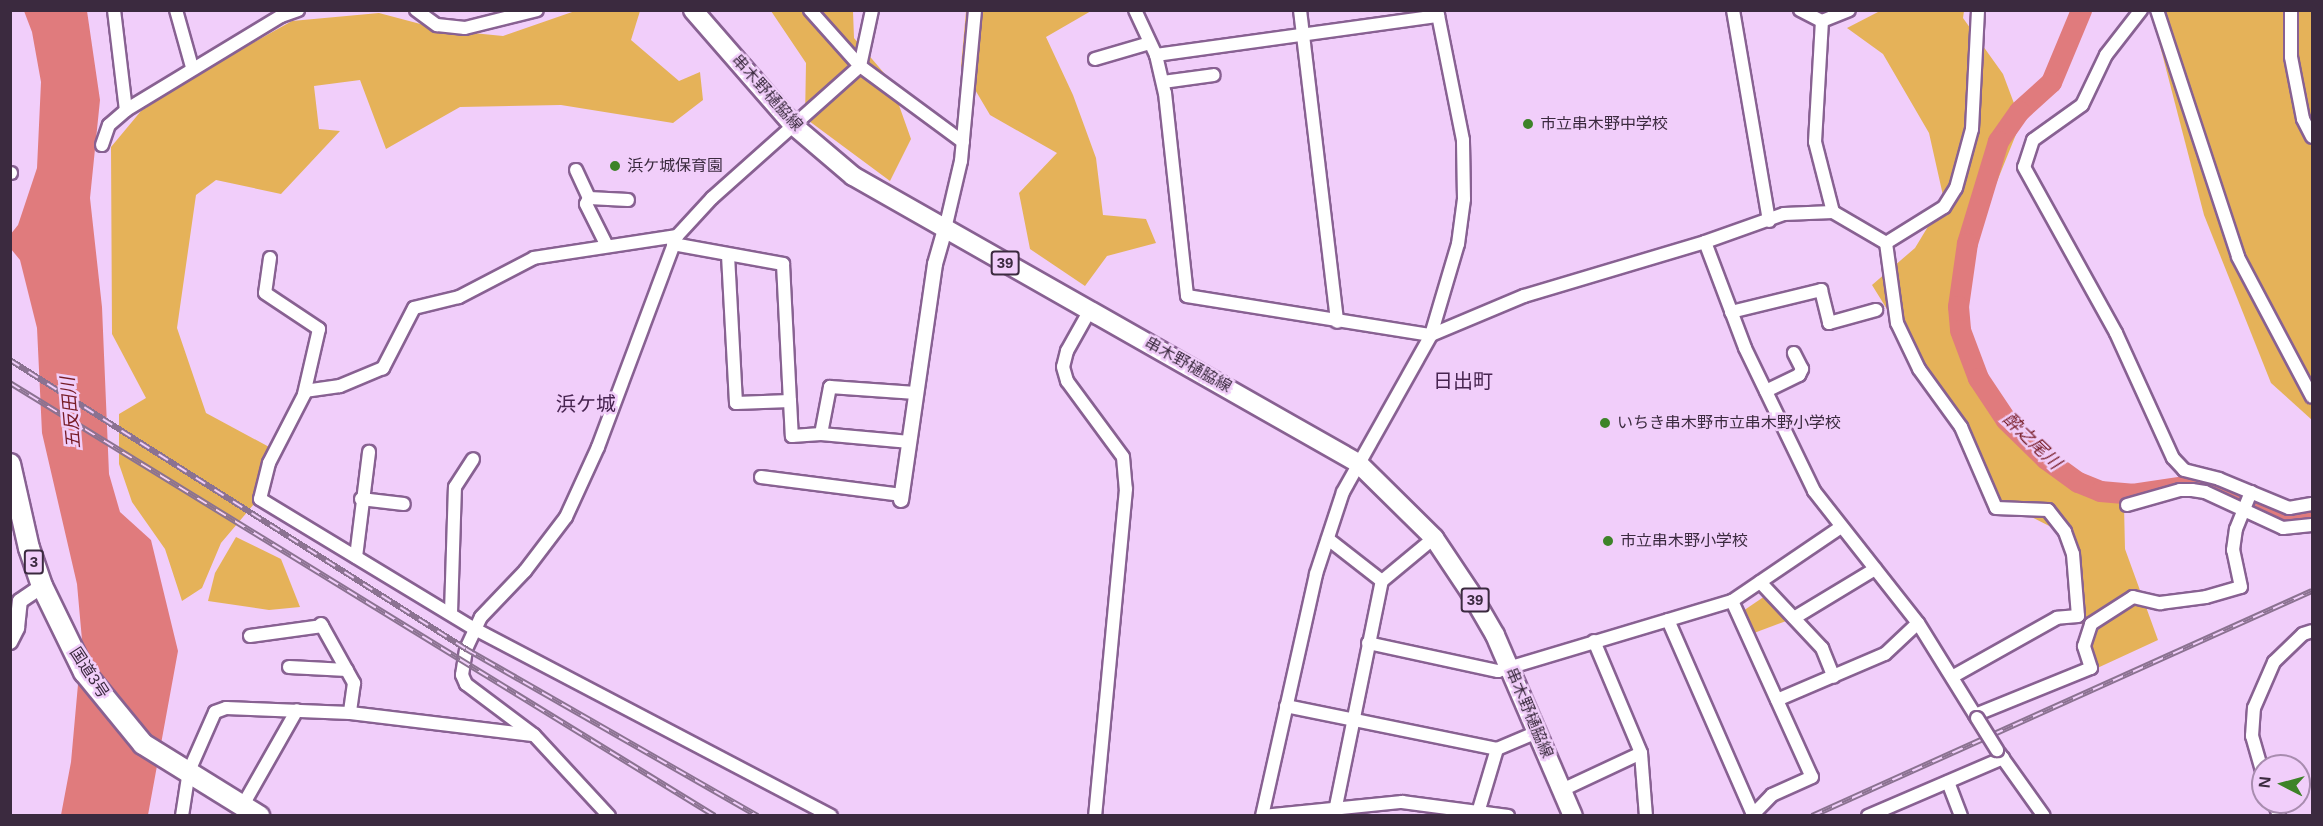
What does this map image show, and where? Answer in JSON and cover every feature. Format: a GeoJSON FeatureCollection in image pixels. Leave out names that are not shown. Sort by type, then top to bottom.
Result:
{"type":"FeatureCollection","features":[{"type":"Feature","properties":{"kind":"highway","name":"国道3号"},"geometry":{"type":"LineString","coordinates":[[10,464],[29,548],[42,586],[76,654],[117,714],[143,744],[164,760],[189,771],[251,811]]}},
{"type":"Feature","properties":{"kind":"main road","name":"串木野樋脇線"},"geometry":{"type":"LineString","coordinates":[[693,10],[793,125],[853,176],[1358,463],[1434,538],[1495,635],[1573,816]]}},
{"type":"Feature","properties":{"kind":"street"},"geometry":{"type":"LineString","coordinates":[[114,10],[126,111]]}},
{"type":"Feature","properties":{"kind":"street"},"geometry":{"type":"LineString","coordinates":[[176,10],[192,68]]}},
{"type":"Feature","properties":{"kind":"street"},"geometry":{"type":"LineString","coordinates":[[102,145],[109,125],[126,111],[160,92],[192,68],[281,16],[298,10]]}},
{"type":"Feature","properties":{"kind":"street"},"geometry":{"type":"LineString","coordinates":[[416,11],[437,24],[465,28],[537,10]]}},
{"type":"Feature","properties":{"kind":"street"},"geometry":{"type":"LineString","coordinates":[[810,10],[860,66],[963,142]]}},
{"type":"Feature","properties":{"kind":"street"},"geometry":{"type":"LineString","coordinates":[[609,816],[534,735],[466,684],[462,675],[464,659],[481,617],[558,533],[598,447],[675,240],[684,224],[860,66],[872,10]]}},
{"type":"Feature","properties":{"kind":"street"},"geometry":{"type":"LineString","coordinates":[[761,477],[902,497],[935,264],[945,229],[963,142],[975,10]]}},
{"type":"Feature","properties":{"kind":"street"},"geometry":{"type":"LineString","coordinates":[[1135,10],[1156,55],[1163,82],[1187,296],[1337,322],[1431,335],[1524,296],[1705,242],[1784,214],[1833,212],[1886,243]]}},
{"type":"Feature","properties":{"kind":"street"},"geometry":{"type":"LineString","coordinates":[[1300,10],[1337,322]]}},
{"type":"Feature","properties":{"kind":"street"},"geometry":{"type":"LineString","coordinates":[[1733,10],[1769,221]]}},
{"type":"Feature","properties":{"kind":"street"},"geometry":{"type":"LineString","coordinates":[[1800,10],[1822,21],[1849,10]]}},
{"type":"Feature","properties":{"kind":"street"},"geometry":{"type":"LineString","coordinates":[[1886,243],[1944,207],[1956,188],[1972,129],[1978,10]]}},
{"type":"Feature","properties":{"kind":"street"},"geometry":{"type":"LineString","coordinates":[[2141,10],[2106,55],[2082,105],[2033,140],[2024,167],[2116,333],[2173,458],[2184,470],[2251,492],[2289,508],[2313,504]]}},
{"type":"Feature","properties":{"kind":"street"},"geometry":{"type":"LineString","coordinates":[[2157,10],[2238,257],[2312,396]]}},
{"type":"Feature","properties":{"kind":"street"},"geometry":{"type":"LineString","coordinates":[[2291,12],[2291,57],[2303,119],[2313,137]]}},
{"type":"Feature","properties":{"kind":"street"},"geometry":{"type":"LineString","coordinates":[[1156,55],[1304,37],[1437,13],[1463,140],[1464,199],[1458,244],[1431,335],[1343,492],[1328,539],[1286,706],[1263,816],[1334,811],[1402,802],[1478,814],[1508,816]]}},
{"type":"Feature","properties":{"kind":"street"},"geometry":{"type":"LineString","coordinates":[[1822,21],[1815,142],[1833,212]]}},
{"type":"Feature","properties":{"kind":"street"},"geometry":{"type":"LineString","coordinates":[[1095,59],[1150,43]]}},
{"type":"Feature","properties":{"kind":"street"},"geometry":{"type":"LineString","coordinates":[[1163,82],[1214,75]]}},
{"type":"Feature","properties":{"kind":"street"},"geometry":{"type":"LineString","coordinates":[[576,170],[589,198]]}},
{"type":"Feature","properties":{"kind":"street"},"geometry":{"type":"LineString","coordinates":[[589,198],[586,204],[607,246]]}},
{"type":"Feature","properties":{"kind":"street"},"geometry":{"type":"LineString","coordinates":[[589,198],[628,200]]}},
{"type":"Feature","properties":{"kind":"street"},"geometry":{"type":"LineString","coordinates":[[304,394],[306,391],[340,386],[382,368],[414,308],[459,297],[534,258],[607,246],[675,240],[728,255],[783,264],[792,436],[821,434],[910,442]]}},
{"type":"Feature","properties":{"kind":"street"},"geometry":{"type":"LineString","coordinates":[[1705,242],[1731,312],[1814,491],[1918,623],[2000,754],[2044,816]]}},
{"type":"Feature","properties":{"kind":"street"},"geometry":{"type":"LineString","coordinates":[[1886,243],[1897,323],[1919,369],[1961,427],[1996,508],[2048,510],[2065,531],[2073,554],[2078,616],[2057,618],[1952,677]]}},
{"type":"Feature","properties":{"kind":"street"},"geometry":{"type":"LineString","coordinates":[[728,255],[736,403],[790,401]]}},
{"type":"Feature","properties":{"kind":"street"},"geometry":{"type":"LineString","coordinates":[[270,258],[265,293],[320,329],[304,394],[269,463],[260,499],[475,628],[831,816]]}},
{"type":"Feature","properties":{"kind":"street"},"geometry":{"type":"LineString","coordinates":[[1731,312],[1821,290],[1829,323],[1876,310]]}},
{"type":"Feature","properties":{"kind":"street"},"geometry":{"type":"LineString","coordinates":[[1090,310],[1067,351],[1063,367],[1067,381],[1123,457],[1126,489],[1095,816]]}},
{"type":"Feature","properties":{"kind":"street"},"geometry":{"type":"LineString","coordinates":[[1766,391],[1799,375],[1802,369],[1794,353]]}},
{"type":"Feature","properties":{"kind":"street"},"geometry":{"type":"LineString","coordinates":[[821,434],[830,387],[916,393]]}},
{"type":"Feature","properties":{"kind":"street"},"geometry":{"type":"LineString","coordinates":[[356,557],[361,499],[369,452]]}},
{"type":"Feature","properties":{"kind":"street"},"geometry":{"type":"LineString","coordinates":[[451,613],[455,487],[473,459]]}},
{"type":"Feature","properties":{"kind":"street"},"geometry":{"type":"LineString","coordinates":[[2127,505],[2180,490],[2192,490],[2243,508],[2283,528],[2313,525]]}},
{"type":"Feature","properties":{"kind":"street"},"geometry":{"type":"LineString","coordinates":[[1976,716],[2091,668],[2084,646],[2091,624],[2133,597],[2160,603],[2206,597],[2241,587],[2233,550],[2243,508],[2251,492]]}},
{"type":"Feature","properties":{"kind":"street"},"geometry":{"type":"LineString","coordinates":[[361,499],[405,504]]}},
{"type":"Feature","properties":{"kind":"street"},"geometry":{"type":"LineString","coordinates":[[1368,643],[1498,671],[1732,601],[1841,527]]}},
{"type":"Feature","properties":{"kind":"street"},"geometry":{"type":"LineString","coordinates":[[1334,811],[1382,580],[1434,538]]}},
{"type":"Feature","properties":{"kind":"street"},"geometry":{"type":"LineString","coordinates":[[1328,539],[1382,580]]}},
{"type":"Feature","properties":{"kind":"street"},"geometry":{"type":"LineString","coordinates":[[1794,618],[1875,569]]}},
{"type":"Feature","properties":{"kind":"street"},"geometry":{"type":"LineString","coordinates":[[1760,582],[1822,648],[1834,677]]}},
{"type":"Feature","properties":{"kind":"street"},"geometry":{"type":"LineString","coordinates":[[10,642],[17,628],[15,605],[42,586]]}},
{"type":"Feature","properties":{"kind":"street"},"geometry":{"type":"LineString","coordinates":[[1668,620],[1752,815],[1772,795],[1812,777],[1732,601]]}},
{"type":"Feature","properties":{"kind":"street"},"geometry":{"type":"LineString","coordinates":[[1777,700],[1886,654],[1918,623]]}},
{"type":"Feature","properties":{"kind":"street"},"geometry":{"type":"LineString","coordinates":[[250,636],[322,625],[354,683],[350,713]]}},
{"type":"Feature","properties":{"kind":"street"},"geometry":{"type":"LineString","coordinates":[[2257,754],[2252,736],[2254,708],[2274,662],[2303,634],[2313,631]]}},
{"type":"Feature","properties":{"kind":"street"},"geometry":{"type":"LineString","coordinates":[[1594,641],[1641,753],[1646,816]]}},
{"type":"Feature","properties":{"kind":"street"},"geometry":{"type":"LineString","coordinates":[[289,667],[348,670]]}},
{"type":"Feature","properties":{"kind":"street"},"geometry":{"type":"LineString","coordinates":[[1286,706],[1497,748],[1538,732]]}},
{"type":"Feature","properties":{"kind":"street"},"geometry":{"type":"LineString","coordinates":[[182,816],[189,771],[214,712],[242,708],[350,713],[534,735]]}},
{"type":"Feature","properties":{"kind":"street"},"geometry":{"type":"LineString","coordinates":[[251,811],[297,710]]}},
{"type":"Feature","properties":{"kind":"street"},"geometry":{"type":"LineString","coordinates":[[1478,814],[1497,748]]}},
{"type":"Feature","properties":{"kind":"street"},"geometry":{"type":"LineString","coordinates":[[1562,790],[1641,753]]}},
{"type":"Feature","properties":{"kind":"street"},"geometry":{"type":"LineString","coordinates":[[1868,816],[1882,813],[2000,754]]}},
{"type":"Feature","properties":{"kind":"street"},"geometry":{"type":"LineString","coordinates":[[1947,782],[1961,816]]}},
{"type":"Feature","properties":{"kind":"street"},"geometry":{"type":"LineString","coordinates":[[1402,802],[1403,816]]}},
{"type":"Feature","properties":{"kind":"shaded area"},"geometry":{"type":"Polygon","coordinates":[[[575,11],[640,11],[631,40],[679,81],[700,72],[703,100],[673,123],[561,105],[460,107],[386,149],[360,80],[314,86],[319,129],[340,131],[281,194],[216,180],[196,195],[177,328],[206,413],[271,448],[259,475],[254,504],[221,543],[202,588],[182,601],[165,549],[132,502],[119,464],[119,414],[146,398],[112,334],[111,147],[141,111],[197,74],[292,21],[379,13],[443,30],[503,36],[575,11]]]}},
{"type":"Feature","properties":{"kind":"shaded area"},"geometry":{"type":"Polygon","coordinates":[[[771,11],[853,11],[854,38],[890,80],[911,139],[890,181],[805,118],[806,63],[771,11]]]}},
{"type":"Feature","properties":{"kind":"shaded area"},"geometry":{"type":"Polygon","coordinates":[[[966,11],[1091,11],[1046,37],[1073,95],[1096,158],[1103,215],[1146,219],[1156,243],[1107,256],[1085,286],[1030,249],[1019,193],[1057,153],[990,115],[961,66],[966,11]]]}},
{"type":"Feature","properties":{"kind":"shaded area"},"geometry":{"type":"Polygon","coordinates":[[[1964,11],[1963,18],[2003,74],[2021,122],[1950,298],[1958,351],[2002,424],[2088,483],[2157,487],[2124,505],[2125,549],[2158,640],[2093,670],[2084,639],[2069,536],[1994,498],[1950,411],[1872,285],[1915,248],[1944,200],[1929,133],[1883,54],[1847,28],[1878,12],[1964,11]]]}},
{"type":"Feature","properties":{"kind":"shaded area"},"geometry":{"type":"Polygon","coordinates":[[[2151,11],[2312,11],[2312,420],[2271,383],[2204,215],[2151,11]]]}},
{"type":"Feature","properties":{"kind":"shaded area"},"geometry":{"type":"Polygon","coordinates":[[[236,537],[281,559],[300,607],[269,610],[208,601],[215,573],[236,537]]]}},
{"type":"Feature","properties":{"kind":"shaded area"},"geometry":{"type":"Polygon","coordinates":[[[1765,596],[1789,620],[1754,633],[1743,611],[1765,596]]]}},
{"type":"Feature","properties":{"kind":"water","name":"五反田川"},"geometry":{"type":"Polygon","coordinates":[[[24,11],[87,11],[100,100],[90,198],[102,307],[109,474],[120,512],[151,540],[178,651],[148,815],[61,815],[71,762],[82,640],[77,584],[42,433],[37,328],[20,260],[11,249],[10,235],[18,225],[37,168],[41,82],[32,32],[24,11]]]}},
{"type":"Feature","properties":{"kind":"waterway","name":"酔之尾川"},"geometry":{"type":"LineString","coordinates":[[2081,10],[2051,82],[2019,111],[1998,141],[1967,243],[1958,306],[1960,330],[1978,378],[2006,420],[2046,459],[2078,482],[2100,491],[2132,494],[2197,484],[2226,490],[2290,519],[2312,516]]}},
{"type":"Feature","properties":{"kind":"railway"},"geometry":{"type":"LineString","coordinates":[[10,360],[466,649],[758,816]]}},
{"type":"Feature","properties":{"kind":"railway"},"geometry":{"type":"LineString","coordinates":[[10,383],[715,816]]}},
{"type":"Feature","properties":{"kind":"railway"},"geometry":{"type":"LineString","coordinates":[[1812,816],[2312,591]]}},
{"type":"Feature","properties":{"kind":"place","name":"市立串木野中学校"},"geometry":{"type":"Point","coordinates":[1528,124]}},
{"type":"Feature","properties":{"kind":"place","name":"浜ケ城保育園"},"geometry":{"type":"Point","coordinates":[615,166]}},
{"type":"Feature","properties":{"kind":"place","name":"いちき串木野市立串木野小学校"},"geometry":{"type":"Point","coordinates":[1605,423]}},
{"type":"Feature","properties":{"kind":"place","name":"市立串木野小学校"},"geometry":{"type":"Point","coordinates":[1608,541]}},
{"type":"Feature","properties":{"kind":"district","name":"日出町"},"geometry":{"type":"Point","coordinates":[1463,381]}},
{"type":"Feature","properties":{"kind":"district","name":"浜ケ城"},"geometry":{"type":"Point","coordinates":[586,404]}}]}
